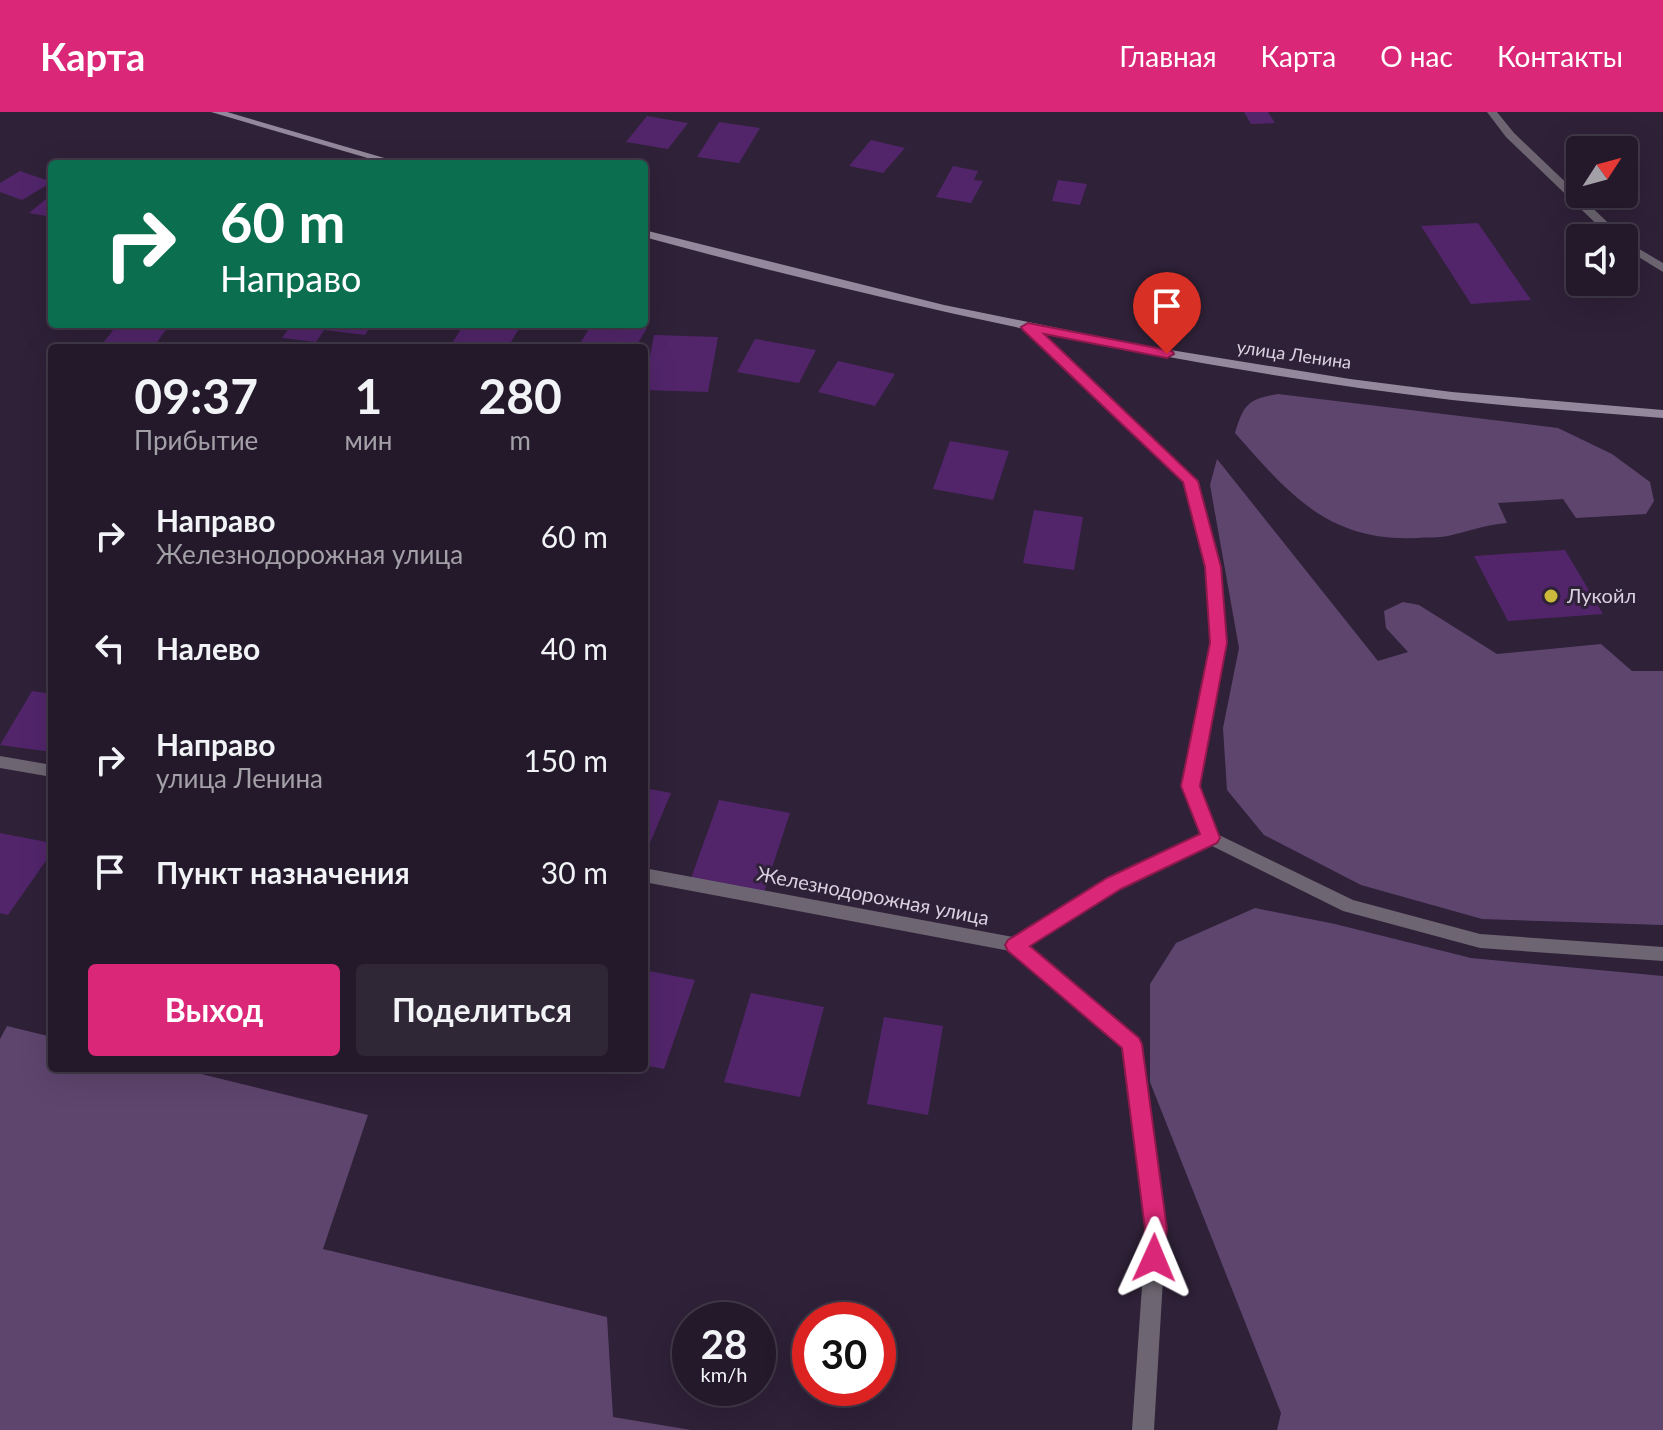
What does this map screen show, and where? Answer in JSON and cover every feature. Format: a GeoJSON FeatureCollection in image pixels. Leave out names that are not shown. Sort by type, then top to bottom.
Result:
{"type":"FeatureCollection","features":[{"type":"Feature","properties":{"kind":"main road"},"geometry":{"type":"LineString","coordinates":[[216,112],[386,160]]}},
{"type":"Feature","properties":{"kind":"main road","name":"улица Ленина"},"geometry":{"type":"LineString","coordinates":[[648,234],[762,266],[1028,327],[1167,354],[1452,396],[1663,414]]}},
{"type":"Feature","properties":{"kind":"street"},"geometry":{"type":"LineString","coordinates":[[1492,112],[1510,135],[1603,224]]}},
{"type":"Feature","properties":{"kind":"street"},"geometry":{"type":"LineString","coordinates":[[1638,252],[1663,268]]}},
{"type":"Feature","properties":{"kind":"street"},"geometry":{"type":"LineString","coordinates":[[1028,327],[1191,481],[1213,567],[1218,643],[1191,786],[1210,838],[1349,906],[1480,941],[1663,954]]}},
{"type":"Feature","properties":{"kind":"street"},"geometry":{"type":"LineString","coordinates":[[0,762],[48,770]]}},
{"type":"Feature","properties":{"kind":"street"},"geometry":{"type":"LineString","coordinates":[[1143,1430],[1156,1229],[1132,1044],[1015,945],[1114,883],[1210,838]]}},
{"type":"Feature","properties":{"kind":"street","name":"Железнодорожная улица"},"geometry":{"type":"LineString","coordinates":[[648,876],[1015,945]]}},
{"type":"Feature","properties":{"kind":"shaded area"},"geometry":{"type":"Polygon","coordinates":[[[1278,394],[1558,428],[1612,454],[1650,482],[1654,501],[1646,514],[1576,518],[1563,499],[1498,503],[1507,523],[1448,536],[1386,537],[1359,532],[1313,510],[1274,476],[1235,433],[1241,415],[1249,404],[1278,394]]]}},
{"type":"Feature","properties":{"kind":"shaded area"},"geometry":{"type":"Polygon","coordinates":[[[1217,459],[1378,661],[1408,652],[1386,628],[1384,611],[1403,602],[1419,605],[1497,654],[1601,644],[1632,671],[1663,671],[1663,925],[1482,919],[1361,885],[1264,835],[1227,790],[1223,728],[1239,648],[1210,485],[1217,459]]]}},
{"type":"Feature","properties":{"kind":"shaded area"},"geometry":{"type":"Polygon","coordinates":[[[1255,908],[1335,924],[1471,958],[1663,976],[1663,1430],[1277,1430],[1281,1413],[1150,1082],[1150,984],[1176,943],[1255,908]]]}},
{"type":"Feature","properties":{"kind":"shaded area"},"geometry":{"type":"Polygon","coordinates":[[[7,1026],[48,1036],[48,1072],[193,1072],[368,1115],[323,1249],[607,1317],[613,1417],[691,1430],[0,1430],[0,1039],[7,1026]]]}},
{"type":"Feature","properties":{"kind":"building"},"geometry":{"type":"Polygon","coordinates":[[[1244,112],[1268,112],[1275,123],[1251,124],[1244,112]]]}},
{"type":"Feature","properties":{"kind":"building"},"geometry":{"type":"Polygon","coordinates":[[[647,116],[688,123],[668,149],[626,142],[647,116]]]}},
{"type":"Feature","properties":{"kind":"building"},"geometry":{"type":"Polygon","coordinates":[[[719,122],[760,128],[739,163],[697,157],[719,122]]]}},
{"type":"Feature","properties":{"kind":"building"},"geometry":{"type":"Polygon","coordinates":[[[871,140],[905,148],[883,173],[849,166],[871,140]]]}},
{"type":"Feature","properties":{"kind":"building"},"geometry":{"type":"Polygon","coordinates":[[[953,166],[978,171],[974,180],[983,181],[971,203],[936,197],[953,166]]]}},
{"type":"Feature","properties":{"kind":"building"},"geometry":{"type":"Polygon","coordinates":[[[20,171],[48,181],[48,184],[22,200],[0,192],[0,183],[20,171]]]}},
{"type":"Feature","properties":{"kind":"building"},"geometry":{"type":"Polygon","coordinates":[[[1058,180],[1087,184],[1080,205],[1052,201],[1058,180]]]}},
{"type":"Feature","properties":{"kind":"building"},"geometry":{"type":"Polygon","coordinates":[[[48,197],[48,216],[29,213],[48,197]]]}},
{"type":"Feature","properties":{"kind":"building"},"geometry":{"type":"Polygon","coordinates":[[[1478,223],[1531,300],[1471,304],[1421,226],[1478,223]]]}},
{"type":"Feature","properties":{"kind":"building"},"geometry":{"type":"Polygon","coordinates":[[[115,328],[167,328],[156,344],[102,344],[115,328]]]}},
{"type":"Feature","properties":{"kind":"building"},"geometry":{"type":"Polygon","coordinates":[[[289,328],[369,328],[365,335],[324,330],[316,342],[282,338],[289,328]]]}},
{"type":"Feature","properties":{"kind":"building"},"geometry":{"type":"Polygon","coordinates":[[[462,328],[520,328],[510,344],[452,344],[462,328]]]}},
{"type":"Feature","properties":{"kind":"building"},"geometry":{"type":"Polygon","coordinates":[[[590,328],[647,328],[637,344],[580,344],[590,328]]]}},
{"type":"Feature","properties":{"kind":"building"},"geometry":{"type":"Polygon","coordinates":[[[654,335],[718,337],[708,392],[648,390],[654,335]]]}},
{"type":"Feature","properties":{"kind":"building"},"geometry":{"type":"Polygon","coordinates":[[[755,339],[816,350],[799,383],[737,372],[755,339]]]}},
{"type":"Feature","properties":{"kind":"building"},"geometry":{"type":"Polygon","coordinates":[[[838,361],[895,374],[875,406],[818,392],[838,361]]]}},
{"type":"Feature","properties":{"kind":"building"},"geometry":{"type":"Polygon","coordinates":[[[950,441],[1009,451],[993,500],[933,489],[950,441]]]}},
{"type":"Feature","properties":{"kind":"building"},"geometry":{"type":"Polygon","coordinates":[[[1034,510],[1083,517],[1074,570],[1023,563],[1034,510]]]}},
{"type":"Feature","properties":{"kind":"building"},"geometry":{"type":"Polygon","coordinates":[[[1565,550],[1603,614],[1508,621],[1474,556],[1565,550]]]}},
{"type":"Feature","properties":{"kind":"building"},"geometry":{"type":"Polygon","coordinates":[[[32,691],[48,693],[48,751],[0,745],[32,691]]]}},
{"type":"Feature","properties":{"kind":"building"},"geometry":{"type":"Polygon","coordinates":[[[648,789],[671,793],[648,848],[648,789]]]}},
{"type":"Feature","properties":{"kind":"building"},"geometry":{"type":"Polygon","coordinates":[[[719,800],[790,813],[763,895],[690,881],[719,800]]]}},
{"type":"Feature","properties":{"kind":"building"},"geometry":{"type":"Polygon","coordinates":[[[0,833],[48,842],[48,858],[8,915],[0,913],[0,833]]]}},
{"type":"Feature","properties":{"kind":"building"},"geometry":{"type":"Polygon","coordinates":[[[648,971],[695,980],[664,1069],[648,1066],[648,971]]]}},
{"type":"Feature","properties":{"kind":"building"},"geometry":{"type":"Polygon","coordinates":[[[751,993],[824,1007],[800,1097],[724,1082],[751,993]]]}},
{"type":"Feature","properties":{"kind":"building"},"geometry":{"type":"Polygon","coordinates":[[[884,1017],[943,1026],[928,1115],[867,1104],[884,1017]]]}},
{"type":"Feature","properties":{"kind":"place","name":"Лукойл"},"geometry":{"type":"Point","coordinates":[1551,596]}},
{"type":"Feature","properties":{"kind":"route"},"geometry":{"type":"LineString","coordinates":[[1154,1258],[1156,1229],[1132,1044],[1015,945],[1114,883],[1210,838],[1191,786],[1218,643],[1213,567],[1191,481],[1028,327],[1167,354]]}}]}
